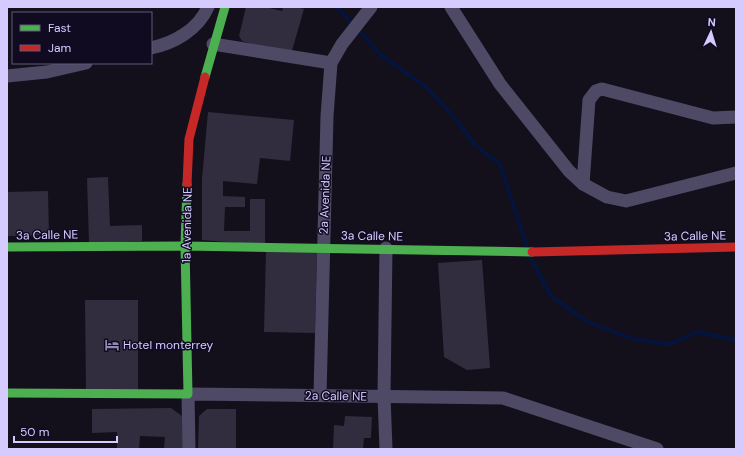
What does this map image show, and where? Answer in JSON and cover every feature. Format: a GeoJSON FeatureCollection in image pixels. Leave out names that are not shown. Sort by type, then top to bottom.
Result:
{"type":"FeatureCollection","features":[{"type":"Feature","properties":{"kind":"main road","name":"1a Avenida NE"},"geometry":{"type":"LineString","coordinates":[[188,394],[185,246],[189,139],[213,44],[225,7]]}},
{"type":"Feature","properties":{"kind":"main road","name":"3a Calle NE"},"geometry":{"type":"LineString","coordinates":[[7,247],[323,247],[497,252],[736,247]]}},
{"type":"Feature","properties":{"kind":"main road","name":"2a Calle NE"},"geometry":{"type":"LineString","coordinates":[[7,393],[188,394]]}},
{"type":"Feature","properties":{"kind":"street"},"geometry":{"type":"LineString","coordinates":[[152,48],[165,45],[190,32],[208,7]]}},
{"type":"Feature","properties":{"kind":"street"},"geometry":{"type":"LineString","coordinates":[[451,7],[500,84],[569,171],[583,184],[607,197],[626,201],[736,173]]}},
{"type":"Feature","properties":{"kind":"street","name":"2a Avenida NE"},"geometry":{"type":"LineString","coordinates":[[320,395],[327,116],[331,63],[342,44],[368,11]]}},
{"type":"Feature","properties":{"kind":"street"},"geometry":{"type":"LineString","coordinates":[[213,44],[331,63]]}},
{"type":"Feature","properties":{"kind":"street"},"geometry":{"type":"LineString","coordinates":[[7,76],[47,72],[82,64]]}},
{"type":"Feature","properties":{"kind":"street"},"geometry":{"type":"LineString","coordinates":[[583,184],[589,100],[596,91],[602,89],[713,118],[736,116]]}},
{"type":"Feature","properties":{"kind":"street"},"geometry":{"type":"LineString","coordinates":[[386,248],[384,396],[386,449]]}},
{"type":"Feature","properties":{"kind":"street","name":"2a Calle NE"},"geometry":{"type":"LineString","coordinates":[[188,394],[503,398],[657,449]]}},
{"type":"Feature","properties":{"kind":"street","name":"1a Avenida NE"},"geometry":{"type":"LineString","coordinates":[[188,394],[189,449]]}},
{"type":"Feature","properties":{"kind":"building"},"geometry":{"type":"Polygon","coordinates":[[[246,7],[265,7],[282,11],[283,7],[296,7],[304,9],[291,54],[242,41],[239,36],[246,7]]]}},
{"type":"Feature","properties":{"kind":"building"},"geometry":{"type":"Polygon","coordinates":[[[208,112],[294,120],[290,161],[260,158],[257,184],[223,181],[223,196],[245,197],[245,207],[225,207],[224,231],[250,231],[250,199],[265,199],[265,245],[202,240],[202,179],[208,112]]]}},
{"type":"Feature","properties":{"kind":"building"},"geometry":{"type":"Polygon","coordinates":[[[108,177],[110,226],[142,225],[142,241],[89,243],[87,178],[108,177]]]}},
{"type":"Feature","properties":{"kind":"building"},"geometry":{"type":"Polygon","coordinates":[[[48,191],[49,235],[7,236],[7,192],[48,191]]]}},
{"type":"Feature","properties":{"kind":"building"},"geometry":{"type":"Polygon","coordinates":[[[266,251],[317,252],[315,333],[264,332],[266,251]]]}},
{"type":"Feature","properties":{"kind":"building"},"geometry":{"type":"Polygon","coordinates":[[[482,260],[490,368],[467,370],[444,357],[438,263],[482,260]]]}},
{"type":"Feature","properties":{"kind":"building","name":"Hotel monterrey"},"geometry":{"type":"Polygon","coordinates":[[[85,300],[138,300],[138,390],[86,390],[85,300]]]}},
{"type":"Feature","properties":{"kind":"building"},"geometry":{"type":"Polygon","coordinates":[[[171,408],[182,416],[183,449],[164,449],[165,437],[140,436],[139,449],[117,449],[117,432],[92,433],[92,409],[171,408]]]}},
{"type":"Feature","properties":{"kind":"building"},"geometry":{"type":"Polygon","coordinates":[[[207,409],[236,409],[236,449],[198,449],[199,416],[207,409]]]}},
{"type":"Feature","properties":{"kind":"building"},"geometry":{"type":"Polygon","coordinates":[[[345,416],[372,417],[371,438],[364,438],[363,449],[333,449],[334,425],[344,426],[345,416]]]}},
{"type":"Feature","properties":{"kind":"waterway"},"geometry":{"type":"LineString","coordinates":[[337,7],[381,55],[426,87],[455,118],[475,145],[500,164],[527,247]]}},
{"type":"Feature","properties":{"kind":"waterway"},"geometry":{"type":"LineString","coordinates":[[530,257],[551,296],[588,322],[633,339],[670,344],[697,332],[736,340]]}},
{"type":"Feature","properties":{"kind":"traffic: fast"},"geometry":{"type":"LineString","coordinates":[[205,77],[225,7]]}},
{"type":"Feature","properties":{"kind":"traffic: fast"},"geometry":{"type":"LineString","coordinates":[[7,393],[188,394],[185,246],[187,184]]}},
{"type":"Feature","properties":{"kind":"traffic: fast"},"geometry":{"type":"LineString","coordinates":[[7,247],[185,246],[532,252]]}},
{"type":"Feature","properties":{"kind":"traffic: jam"},"geometry":{"type":"LineString","coordinates":[[187,184],[189,139],[205,77]]}},
{"type":"Feature","properties":{"kind":"traffic: jam"},"geometry":{"type":"LineString","coordinates":[[532,252],[736,247]]}},
{"type":"Feature","properties":{"kind":"place","name":"Hotel monterrey"},"geometry":{"type":"Point","coordinates":[112,345]}}]}
